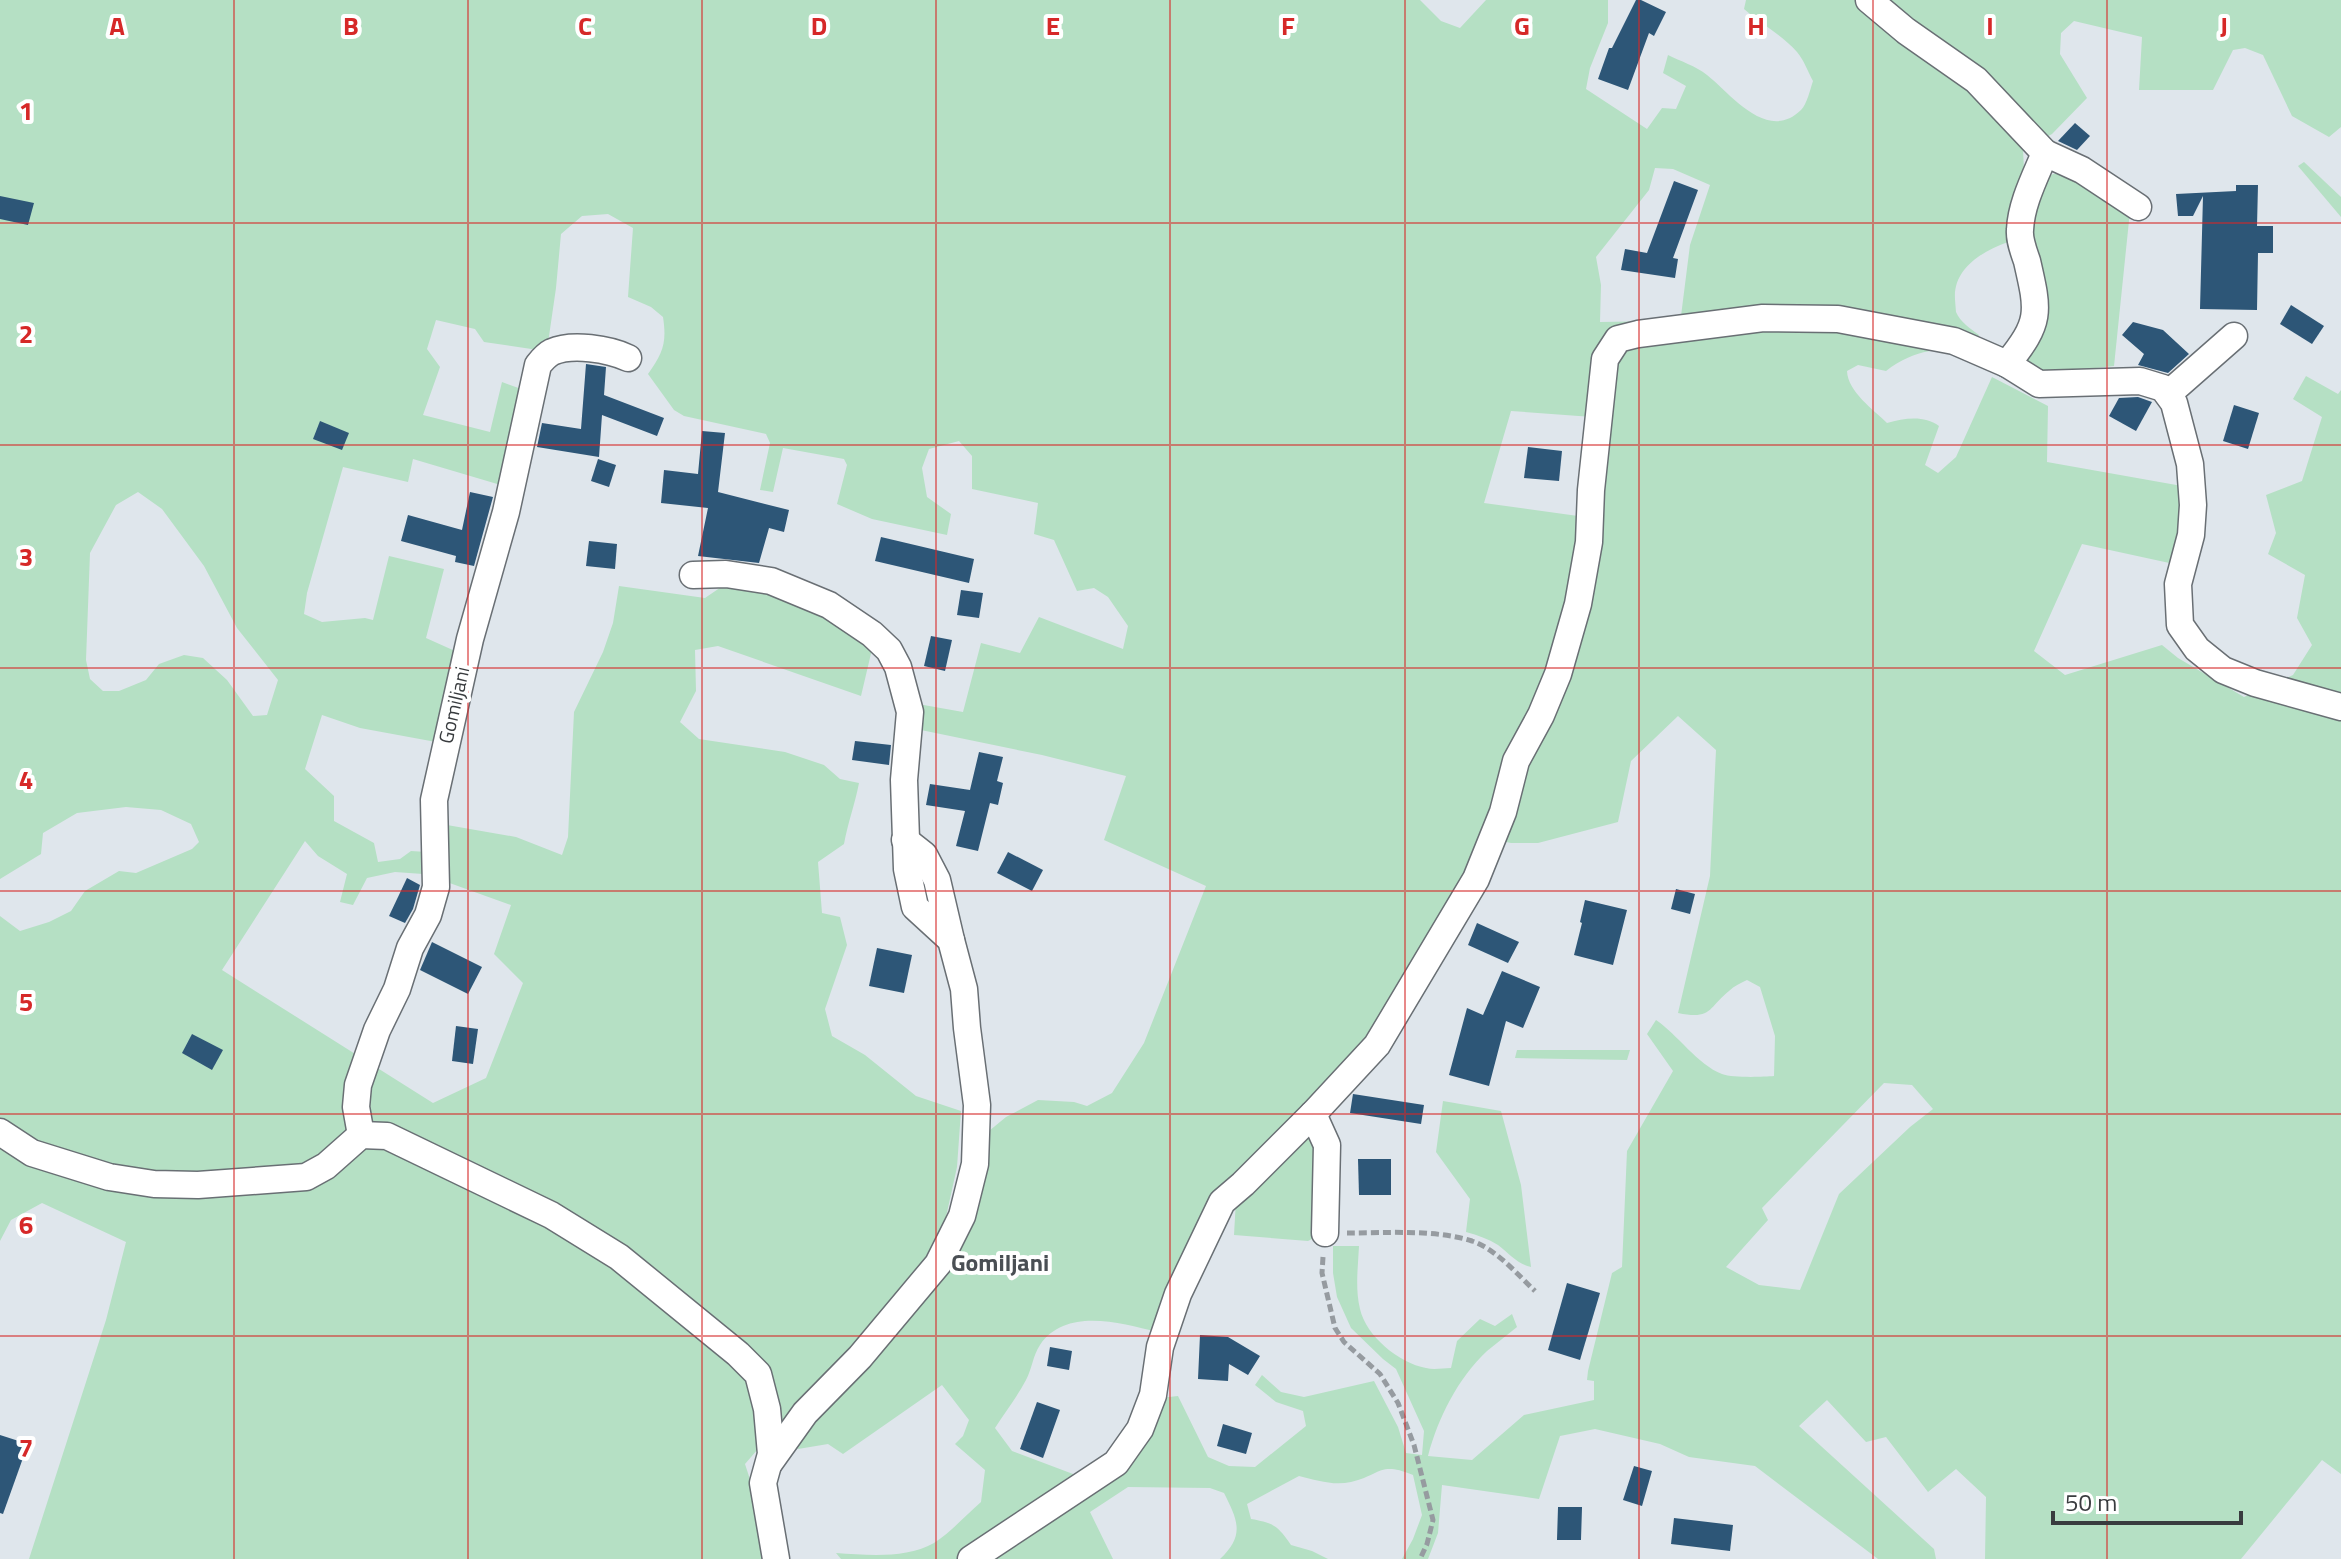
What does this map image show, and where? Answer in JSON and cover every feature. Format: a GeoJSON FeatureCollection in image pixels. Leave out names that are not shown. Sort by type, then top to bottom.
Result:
{"type":"FeatureCollection","features":[{"type":"Feature","properties":{"kind":"street"},"geometry":{"type":"LineString","coordinates":[[1869,0],[1906,31],[1976,80],[2045,153],[2082,170],[2138,207]]}},
{"type":"Feature","properties":{"kind":"street"},"geometry":{"type":"LineString","coordinates":[[2007,364],[2026,340],[2035,318],[2035,300],[2020,232],[2026,199],[2045,153]]}},
{"type":"Feature","properties":{"kind":"street"},"geometry":{"type":"LineString","coordinates":[[971,1559],[1116,1463],[1140,1429],[1153,1395],[1160,1347],[1178,1294],[1222,1202],[1313,1114],[1377,1045],[1476,879],[1503,812],[1516,761],[1541,715],[1558,674],[1578,604],[1589,542],[1591,490],[1605,359],[1618,339],[1763,318],[1838,319],[1954,341],[2007,364],[2039,384],[2140,381],[2163,388],[2174,403],[2190,464],[2193,505],[2191,535],[2178,584],[2180,625],[2197,649],[2223,670],[2255,683],[2341,707]]}},
{"type":"Feature","properties":{"kind":"street"},"geometry":{"type":"LineString","coordinates":[[2168,394],[2234,336]]}},
{"type":"Feature","properties":{"kind":"street","name":"Gomiljani"},"geometry":{"type":"LineString","coordinates":[[361,1135],[356,1107],[358,1085],[410,948],[428,915],[436,887],[434,800],[470,639],[506,512],[538,365],[548,354],[559,350],[611,350],[628,358]]}},
{"type":"Feature","properties":{"kind":"street"},"geometry":{"type":"LineString","coordinates":[[693,575],[726,574],[771,581],[829,605],[872,634],[889,650],[898,667],[910,712],[904,780],[907,869],[915,907],[951,940],[964,989],[977,1105],[975,1164],[962,1216],[938,1264],[860,1357],[805,1413],[770,1462],[763,1483],[776,1559]]}},
{"type":"Feature","properties":{"kind":"street"},"geometry":{"type":"LineString","coordinates":[[1313,1114],[1327,1145],[1325,1233]]}},
{"type":"Feature","properties":{"kind":"street"},"geometry":{"type":"LineString","coordinates":[[0,1132],[32,1153],[109,1177],[154,1184],[198,1185],[306,1177],[326,1166],[361,1135],[387,1136],[551,1215],[619,1257],[738,1354],[758,1374],[767,1409],[770,1462]]}},
{"type":"Feature","properties":{"kind":"path"},"geometry":{"type":"LineString","coordinates":[[1420,1559],[1433,1520],[1414,1445],[1398,1403],[1380,1374],[1344,1342],[1335,1328],[1322,1273],[1325,1233],[1405,1233],[1473,1242],[1492,1253],[1535,1291]]}},
{"type":"Feature","properties":{"kind":"green space"},"geometry":{"type":"Polygon","coordinates":[[[0,0],[1420,0],[1441,21],[1460,28],[1486,0],[1608,0],[1608,23],[1590,68],[1586,89],[1647,129],[1662,108],[1676,109],[1686,86],[1663,73],[1668,55],[1703,72],[1738,103],[1763,118],[1775,121],[1788,119],[1801,110],[1813,81],[1804,62],[1785,40],[1744,9],[1746,0],[2341,0],[2341,127],[2329,137],[2292,116],[2263,55],[2245,48],[2233,50],[2213,90],[2139,90],[2142,37],[2074,21],[2061,33],[2060,54],[2087,98],[2052,134],[2023,150],[2024,169],[2010,205],[2008,242],[1971,262],[1959,278],[1956,312],[1979,335],[1976,344],[1918,354],[1886,371],[1858,365],[1847,371],[1856,393],[1887,423],[1914,418],[1939,426],[1925,465],[1938,473],[1956,457],[1992,377],[2048,406],[2047,462],[2182,486],[2183,518],[2174,564],[2082,544],[2034,651],[2065,675],[2162,645],[2178,658],[2244,697],[2293,675],[2312,645],[2297,618],[2305,575],[2268,554],[2276,533],[2266,495],[2302,481],[2322,417],[2293,399],[2306,376],[2338,394],[2341,390],[2341,1474],[2322,1460],[2241,1559],[1985,1559],[1986,1497],[1956,1469],[1928,1492],[1886,1437],[1866,1442],[1827,1400],[1799,1426],[1934,1549],[1936,1559],[1878,1559],[1755,1466],[1689,1457],[1660,1444],[1595,1429],[1560,1436],[1539,1499],[1442,1485],[1438,1533],[1428,1559],[1402,1559],[1422,1515],[1413,1475],[1386,1469],[1344,1483],[1299,1476],[1247,1504],[1251,1519],[1275,1526],[1291,1545],[1328,1559],[1220,1559],[1233,1542],[1237,1528],[1224,1493],[1210,1488],[1128,1487],[1090,1512],[1113,1559],[986,1559],[1056,1515],[1060,1516],[1119,1472],[1160,1398],[1178,1396],[1208,1457],[1229,1466],[1255,1467],[1306,1426],[1303,1411],[1276,1402],[1255,1385],[1262,1375],[1281,1392],[1304,1397],[1374,1381],[1398,1427],[1406,1453],[1422,1455],[1424,1431],[1396,1369],[1351,1328],[1337,1297],[1333,1246],[1359,1246],[1357,1278],[1363,1319],[1385,1347],[1416,1365],[1432,1369],[1451,1368],[1457,1341],[1480,1319],[1495,1326],[1512,1314],[1517,1327],[1487,1351],[1458,1386],[1437,1427],[1428,1456],[1472,1460],[1524,1415],[1594,1400],[1594,1381],[1587,1380],[1588,1371],[1612,1273],[1622,1267],[1627,1151],[1673,1071],[1647,1034],[1656,1020],[1713,1070],[1740,1077],[1774,1076],[1775,1036],[1760,987],[1747,980],[1731,989],[1704,1014],[1678,1013],[1710,876],[1716,750],[1678,716],[1631,761],[1618,822],[1538,843],[1511,843],[1482,837],[1467,877],[1368,1039],[1284,1126],[1157,1332],[1111,1322],[1079,1322],[1051,1333],[1040,1345],[1026,1380],[995,1428],[1012,1451],[1081,1477],[960,1559],[841,1559],[836,1553],[886,1555],[923,1548],[946,1534],[981,1502],[985,1470],[955,1444],[963,1436],[969,1420],[942,1385],[843,1454],[828,1444],[798,1449],[776,1428],[745,1464],[759,1507],[765,1559],[29,1559],[106,1320],[126,1242],[42,1203],[11,1220],[0,1241],[0,916],[20,931],[49,922],[71,911],[85,891],[119,871],[136,873],[192,849],[199,842],[191,824],[161,810],[126,807],[77,813],[43,833],[41,854],[0,879],[0,0]],[[1655,168],[1649,190],[1596,257],[1601,285],[1600,322],[1660,321],[1681,316],[1690,245],[1710,185],[1673,169],[1655,168]],[[608,214],[582,216],[561,234],[548,343],[538,350],[484,342],[475,329],[436,320],[427,349],[440,367],[423,415],[490,432],[502,382],[524,390],[504,486],[413,459],[408,482],[343,467],[307,593],[304,614],[322,622],[373,620],[389,556],[444,569],[426,638],[455,651],[436,742],[360,728],[322,715],[305,769],[334,796],[334,821],[374,843],[378,862],[400,859],[411,851],[427,852],[423,874],[395,872],[367,878],[353,905],[340,902],[347,874],[318,856],[305,841],[222,970],[433,1103],[486,1078],[523,983],[494,954],[511,905],[444,881],[447,825],[516,837],[562,855],[568,837],[574,712],[603,652],[613,623],[619,586],[705,598],[727,583],[764,589],[822,615],[873,645],[861,696],[718,646],[695,650],[696,691],[680,722],[699,739],[785,752],[824,765],[840,779],[859,783],[844,844],[818,862],[822,913],[840,917],[847,945],[825,1009],[832,1036],[865,1055],[916,1096],[961,1111],[957,1167],[944,1226],[989,1131],[1006,1117],[1038,1100],[1087,1106],[1112,1093],[1144,1043],[1206,886],[1104,840],[1126,776],[921,730],[918,704],[963,712],[981,643],[1020,653],[1039,617],[1123,649],[1128,626],[1108,597],[1094,588],[1077,591],[1054,540],[1034,534],[1038,503],[972,489],[972,456],[959,441],[929,449],[922,468],[927,497],[951,514],[947,535],[872,519],[837,504],[847,465],[844,459],[783,448],[773,492],[760,490],[770,443],[766,434],[684,416],[674,410],[648,374],[663,347],[664,326],[663,317],[651,307],[628,297],[633,228],[608,214]],[[1511,411],[1484,503],[1578,516],[1606,418],[1511,411]],[[138,492],[116,505],[90,553],[86,660],[90,679],[103,691],[119,691],[146,680],[159,664],[184,655],[203,658],[227,680],[253,716],[267,715],[278,680],[237,628],[204,566],[162,509],[138,492]],[[1884,1083],[1762,1208],[1768,1220],[1726,1267],[1759,1285],[1800,1290],[1839,1194],[1933,1109],[1912,1085],[1884,1083]]]}},
{"type":"Feature","properties":{"kind":"green space"},"geometry":{"type":"Polygon","coordinates":[[[2304,162],[2341,197],[2341,217],[2298,166],[2304,162]]]}},
{"type":"Feature","properties":{"kind":"green space"},"geometry":{"type":"Polygon","coordinates":[[[2064,173],[2130,211],[2114,366],[2049,373],[2023,363],[2031,225],[2044,180],[2053,174],[2064,173]]]}},
{"type":"Feature","properties":{"kind":"green space"},"geometry":{"type":"Polygon","coordinates":[[[1517,1050],[1630,1050],[1627,1060],[1515,1058],[1517,1050]]]}},
{"type":"Feature","properties":{"kind":"green space"},"geometry":{"type":"Polygon","coordinates":[[[1443,1101],[1501,1111],[1521,1185],[1531,1267],[1498,1245],[1466,1232],[1470,1199],[1436,1152],[1443,1101]]]}},
{"type":"Feature","properties":{"kind":"green space"},"geometry":{"type":"Polygon","coordinates":[[[1304,1130],[1318,1146],[1316,1237],[1308,1241],[1234,1235],[1236,1200],[1304,1130]]]}},
{"type":"Feature","properties":{"kind":"building"},"geometry":{"type":"Polygon","coordinates":[[[1636,0],[1666,12],[1654,36],[1649,33],[1628,90],[1598,79],[1609,48],[1612,48],[1636,0]]]}},
{"type":"Feature","properties":{"kind":"building"},"geometry":{"type":"Polygon","coordinates":[[[2075,123],[2090,136],[2077,150],[2058,141],[2075,123]]]}},
{"type":"Feature","properties":{"kind":"building"},"geometry":{"type":"Polygon","coordinates":[[[1674,181],[1698,190],[1673,258],[1678,259],[1675,278],[1621,270],[1625,249],[1647,253],[1674,181]]]}},
{"type":"Feature","properties":{"kind":"building"},"geometry":{"type":"Polygon","coordinates":[[[2236,185],[2258,185],[2257,226],[2273,226],[2273,253],[2258,253],[2257,310],[2200,309],[2203,196],[2193,216],[2178,216],[2176,194],[2236,191],[2236,185]]]}},
{"type":"Feature","properties":{"kind":"building"},"geometry":{"type":"Polygon","coordinates":[[[0,196],[34,203],[28,225],[0,219],[0,196]]]}},
{"type":"Feature","properties":{"kind":"building"},"geometry":{"type":"Polygon","coordinates":[[[2291,305],[2324,326],[2312,344],[2280,324],[2291,305]]]}},
{"type":"Feature","properties":{"kind":"building"},"geometry":{"type":"Polygon","coordinates":[[[2133,322],[2163,330],[2189,354],[2168,373],[2138,365],[2144,354],[2122,335],[2133,322]]]}},
{"type":"Feature","properties":{"kind":"building"},"geometry":{"type":"Polygon","coordinates":[[[586,364],[606,367],[604,395],[664,418],[657,436],[602,415],[599,457],[537,447],[542,423],[581,429],[586,364]]]}},
{"type":"Feature","properties":{"kind":"building"},"geometry":{"type":"Polygon","coordinates":[[[2138,397],[2152,402],[2136,431],[2109,416],[2119,398],[2138,397]]]}},
{"type":"Feature","properties":{"kind":"building"},"geometry":{"type":"Polygon","coordinates":[[[2234,405],[2259,413],[2248,449],[2223,441],[2234,405]]]}},
{"type":"Feature","properties":{"kind":"building"},"geometry":{"type":"Polygon","coordinates":[[[320,421],[349,433],[342,450],[313,439],[320,421]]]}},
{"type":"Feature","properties":{"kind":"building"},"geometry":{"type":"Polygon","coordinates":[[[702,431],[725,433],[718,492],[789,510],[784,532],[769,528],[759,563],[698,556],[708,508],[661,503],[664,470],[698,474],[702,431]]]}},
{"type":"Feature","properties":{"kind":"building"},"geometry":{"type":"Polygon","coordinates":[[[1528,447],[1562,451],[1559,481],[1524,478],[1528,447]]]}},
{"type":"Feature","properties":{"kind":"building"},"geometry":{"type":"Polygon","coordinates":[[[598,459],[616,465],[609,487],[591,481],[598,459]]]}},
{"type":"Feature","properties":{"kind":"building"},"geometry":{"type":"Polygon","coordinates":[[[470,492],[493,497],[474,566],[455,562],[456,556],[401,541],[408,515],[462,530],[470,492]]]}},
{"type":"Feature","properties":{"kind":"building"},"geometry":{"type":"Polygon","coordinates":[[[881,537],[974,559],[969,583],[875,561],[881,537]]]}},
{"type":"Feature","properties":{"kind":"building"},"geometry":{"type":"Polygon","coordinates":[[[589,541],[617,544],[615,569],[586,566],[589,541]]]}},
{"type":"Feature","properties":{"kind":"building"},"geometry":{"type":"Polygon","coordinates":[[[961,590],[983,593],[979,618],[957,615],[961,590]]]}},
{"type":"Feature","properties":{"kind":"building"},"geometry":{"type":"Polygon","coordinates":[[[931,636],[952,640],[945,671],[924,666],[931,636]]]}},
{"type":"Feature","properties":{"kind":"building"},"geometry":{"type":"Polygon","coordinates":[[[855,741],[891,745],[889,765],[852,760],[855,741]]]}},
{"type":"Feature","properties":{"kind":"building"},"geometry":{"type":"Polygon","coordinates":[[[979,752],[1003,757],[997,781],[1003,783],[998,805],[990,803],[978,851],[956,846],[965,811],[926,805],[930,784],[970,790],[979,752]]]}},
{"type":"Feature","properties":{"kind":"building"},"geometry":{"type":"Polygon","coordinates":[[[1008,852],[1043,870],[1032,891],[997,873],[1008,852]]]}},
{"type":"Feature","properties":{"kind":"building"},"geometry":{"type":"Polygon","coordinates":[[[407,878],[420,885],[405,923],[389,916],[407,878]]]}},
{"type":"Feature","properties":{"kind":"building"},"geometry":{"type":"Polygon","coordinates":[[[1676,889],[1695,894],[1690,914],[1671,909],[1676,889]]]}},
{"type":"Feature","properties":{"kind":"building"},"geometry":{"type":"Polygon","coordinates":[[[1585,900],[1627,910],[1613,965],[1574,955],[1585,900]]]}},
{"type":"Feature","properties":{"kind":"building"},"geometry":{"type":"Polygon","coordinates":[[[1477,923],[1519,942],[1508,963],[1468,945],[1477,923]]]}},
{"type":"Feature","properties":{"kind":"building"},"geometry":{"type":"Polygon","coordinates":[[[432,942],[482,967],[468,994],[420,970],[432,942]]]}},
{"type":"Feature","properties":{"kind":"building"},"geometry":{"type":"Polygon","coordinates":[[[877,948],[912,955],[904,993],[869,986],[877,948]]]}},
{"type":"Feature","properties":{"kind":"building"},"geometry":{"type":"Polygon","coordinates":[[[1502,971],[1540,987],[1523,1028],[1506,1021],[1489,1086],[1449,1075],[1467,1008],[1483,1015],[1502,971]]]}},
{"type":"Feature","properties":{"kind":"building"},"geometry":{"type":"Polygon","coordinates":[[[456,1026],[478,1029],[473,1064],[452,1061],[456,1026]]]}},
{"type":"Feature","properties":{"kind":"building"},"geometry":{"type":"Polygon","coordinates":[[[192,1034],[223,1050],[212,1070],[182,1053],[192,1034]]]}},
{"type":"Feature","properties":{"kind":"building"},"geometry":{"type":"Polygon","coordinates":[[[1353,1094],[1424,1105],[1421,1124],[1350,1113],[1353,1094]]]}},
{"type":"Feature","properties":{"kind":"building"},"geometry":{"type":"Polygon","coordinates":[[[1358,1159],[1391,1159],[1391,1195],[1359,1195],[1358,1159]]]}},
{"type":"Feature","properties":{"kind":"building"},"geometry":{"type":"Polygon","coordinates":[[[1567,1283],[1600,1293],[1580,1360],[1548,1350],[1567,1283]]]}},
{"type":"Feature","properties":{"kind":"building"},"geometry":{"type":"Polygon","coordinates":[[[1200,1335],[1228,1337],[1260,1356],[1248,1375],[1229,1364],[1228,1381],[1198,1379],[1200,1335]]]}},
{"type":"Feature","properties":{"kind":"building"},"geometry":{"type":"Polygon","coordinates":[[[1050,1347],[1072,1351],[1069,1370],[1047,1366],[1050,1347]]]}},
{"type":"Feature","properties":{"kind":"building"},"geometry":{"type":"Polygon","coordinates":[[[1037,1402],[1060,1410],[1043,1458],[1020,1449],[1037,1402]]]}},
{"type":"Feature","properties":{"kind":"building"},"geometry":{"type":"Polygon","coordinates":[[[1223,1424],[1252,1433],[1246,1454],[1217,1446],[1223,1424]]]}},
{"type":"Feature","properties":{"kind":"building"},"geometry":{"type":"Polygon","coordinates":[[[0,1435],[28,1444],[3,1514],[0,1513],[0,1435]]]}},
{"type":"Feature","properties":{"kind":"building"},"geometry":{"type":"Polygon","coordinates":[[[1634,1466],[1652,1471],[1642,1506],[1623,1500],[1634,1466]]]}},
{"type":"Feature","properties":{"kind":"building"},"geometry":{"type":"Polygon","coordinates":[[[1558,1507],[1582,1507],[1581,1540],[1557,1540],[1558,1507]]]}},
{"type":"Feature","properties":{"kind":"building"},"geometry":{"type":"Polygon","coordinates":[[[1674,1518],[1733,1525],[1730,1551],[1671,1544],[1674,1518]]]}},
{"type":"Feature","properties":{"kind":"district","name":"Gomiljani"},"geometry":{"type":"Point","coordinates":[1000,1263]}}]}
